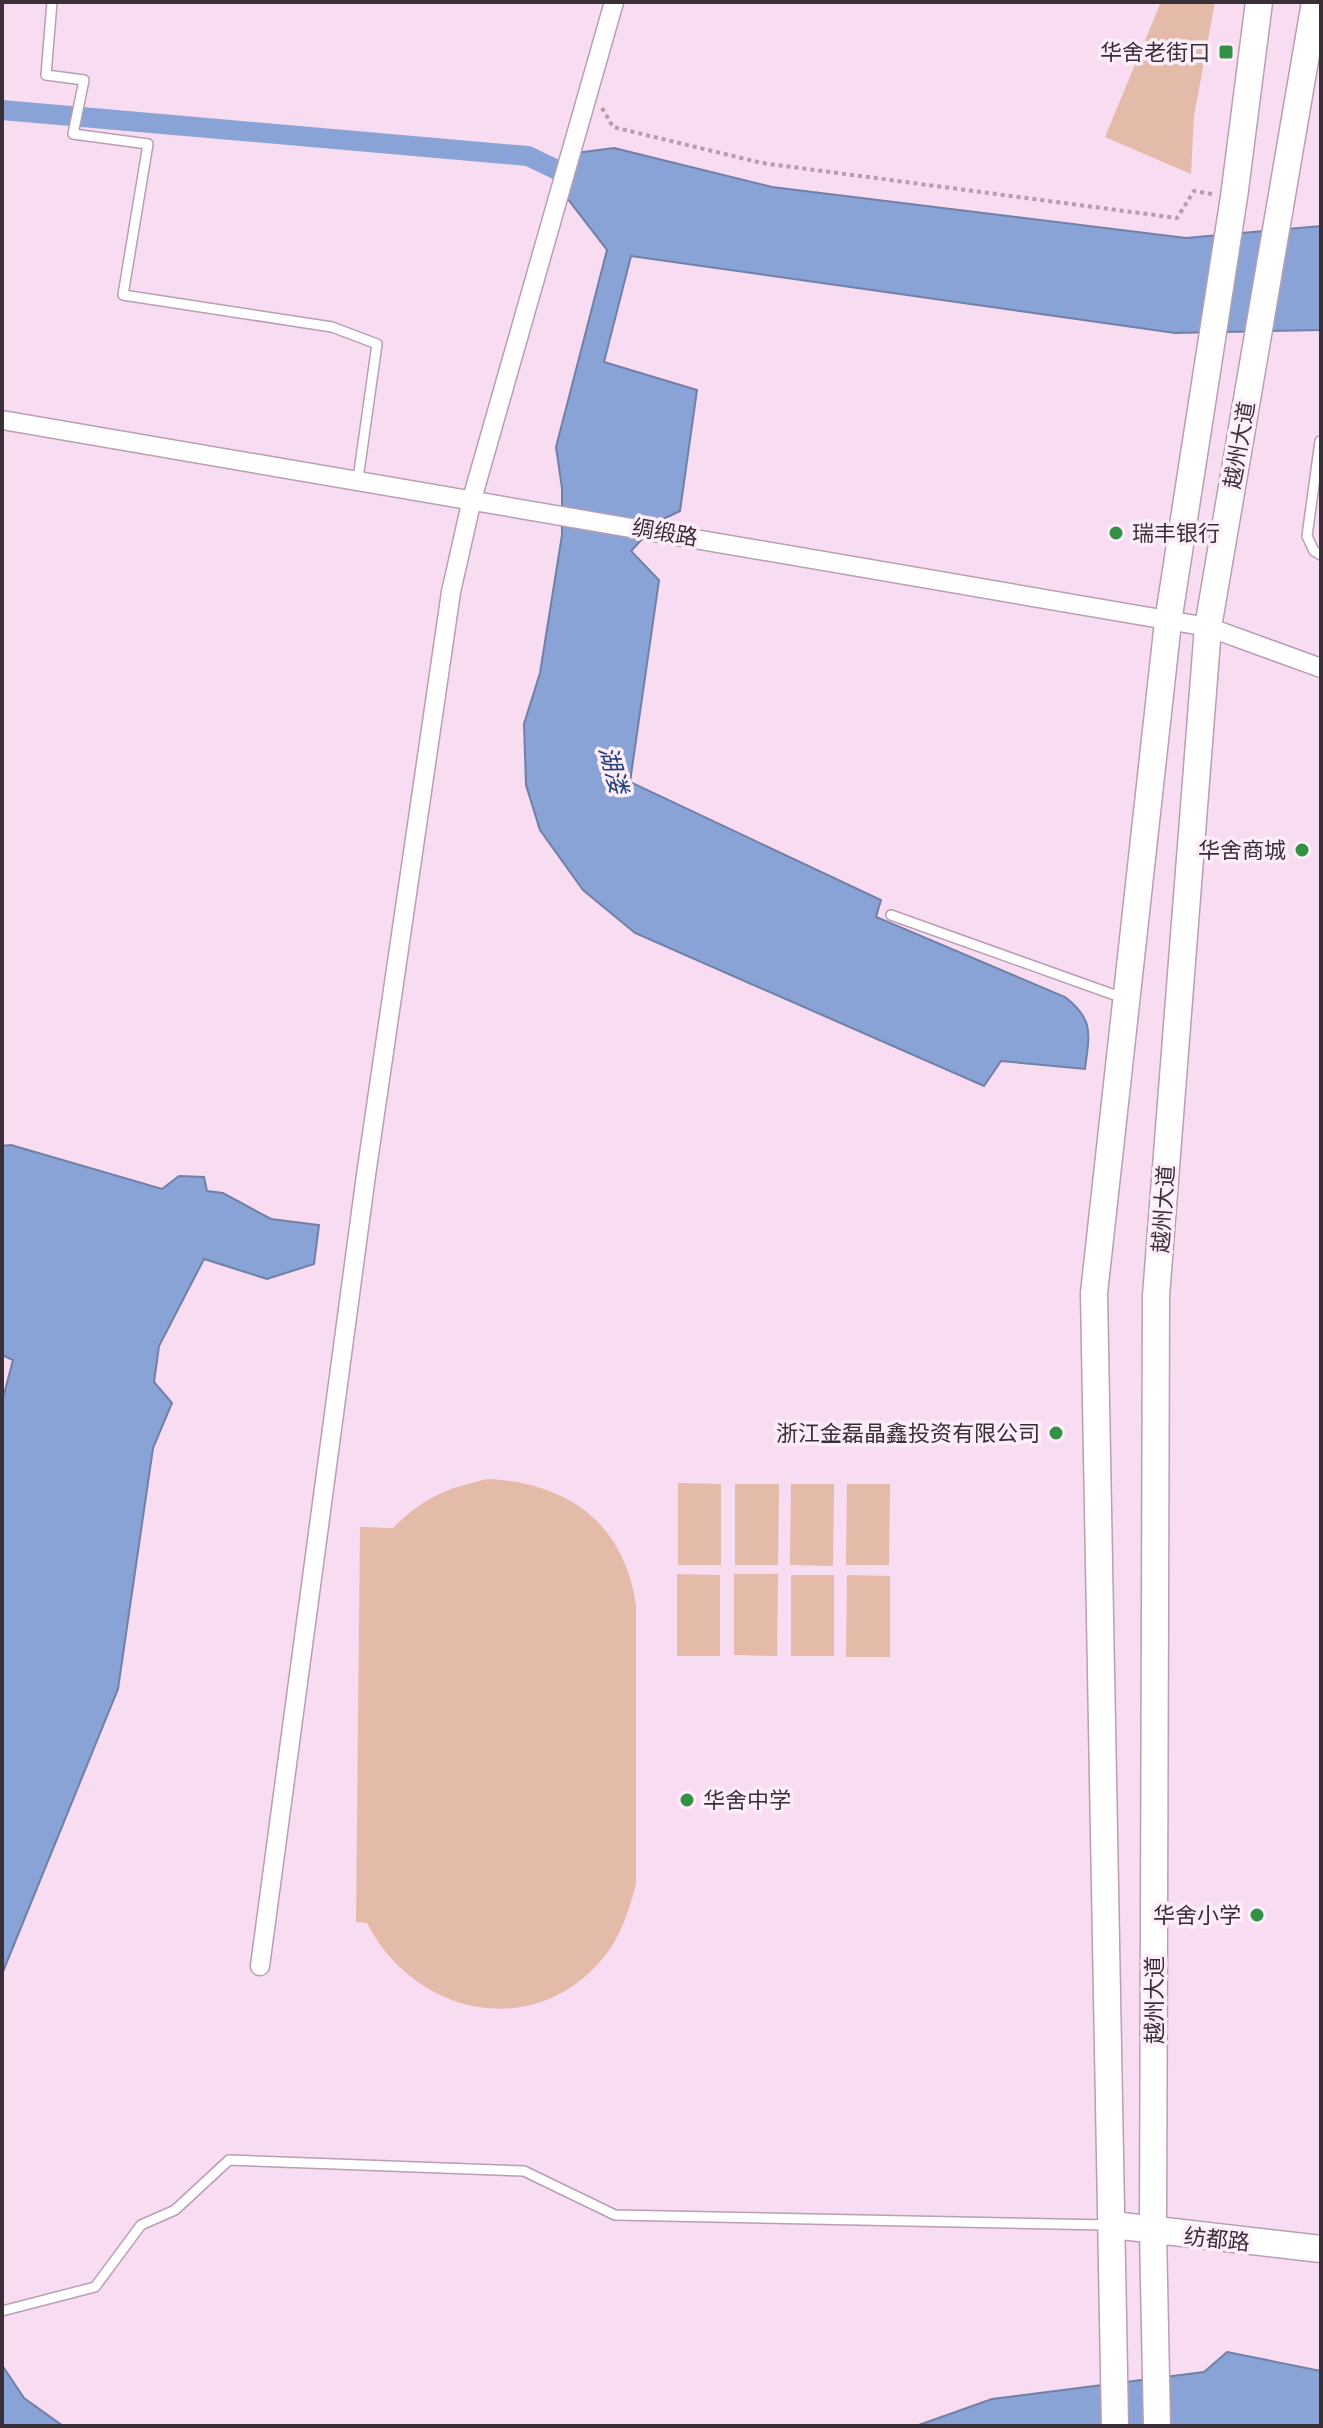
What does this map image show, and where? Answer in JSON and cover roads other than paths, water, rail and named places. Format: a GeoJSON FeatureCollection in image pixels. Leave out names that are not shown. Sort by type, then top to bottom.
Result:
{"type":"FeatureCollection","features":[{"type":"Feature","properties":{"kind":"main road","name":"越州大道"},"geometry":{"type":"LineString","coordinates":[[1115,2426],[1116,2344],[1094,1293],[1168,622],[1232,211],[1259,2]]}},
{"type":"Feature","properties":{"kind":"main road","name":"越州大道"},"geometry":{"type":"LineString","coordinates":[[1157,2426],[1153,2232],[1156,1296],[1208,627],[1315,2]]}},
{"type":"Feature","properties":{"kind":"main road","name":"纺都路"},"geometry":{"type":"LineString","coordinates":[[1113,2225],[1321,2249]]}},
{"type":"Feature","properties":{"kind":"street"},"geometry":{"type":"LineString","coordinates":[[260,1966],[366,1175],[451,592],[472,499],[614,2]]}},
{"type":"Feature","properties":{"kind":"street","name":"绸缎路"},"geometry":{"type":"LineString","coordinates":[[2,420],[1208,627],[1321,668]]}},
{"type":"Feature","properties":{"kind":"lane"},"geometry":{"type":"LineString","coordinates":[[52,2],[46,75],[84,80],[73,134],[148,144],[123,295],[332,327],[377,344],[358,479]]}},
{"type":"Feature","properties":{"kind":"lane"},"geometry":{"type":"LineString","coordinates":[[1320,441],[1307,536],[1314,551],[1321,555]]}},
{"type":"Feature","properties":{"kind":"lane"},"geometry":{"type":"LineString","coordinates":[[891,915],[1126,999]]}},
{"type":"Feature","properties":{"kind":"lane"},"geometry":{"type":"LineString","coordinates":[[2,2311],[95,2287],[141,2225],[175,2210],[229,2160],[524,2171],[615,2215],[1113,2225]]}},
{"type":"Feature","properties":{"kind":"water","name":"湖溇"},"geometry":{"type":"Polygon","coordinates":[[[614,148],[772,187],[1186,238],[1321,226],[1320,330],[1175,333],[631,256],[604,362],[697,390],[680,511],[659,521],[631,551],[659,580],[630,782],[881,900],[876,917],[1065,997],[1086,1021],[1085,1069],[1001,1061],[984,1086],[635,933],[583,890],[540,830],[526,785],[524,724],[540,673],[562,535],[562,488],[556,447],[607,250],[564,194],[576,153],[614,148]]]}},
{"type":"Feature","properties":{"kind":"water"},"geometry":{"type":"Polygon","coordinates":[[[11,1145],[162,1189],[179,1176],[204,1177],[207,1191],[223,1193],[271,1219],[319,1225],[314,1264],[267,1279],[204,1259],[159,1346],[154,1382],[172,1403],[153,1448],[118,1689],[2,1974],[2,1402],[13,1360],[2,1355],[2,1146],[11,1145]]]}},
{"type":"Feature","properties":{"kind":"water"},"geometry":{"type":"Polygon","coordinates":[[[1227,2352],[1321,2371],[1321,2426],[916,2426],[992,2399],[1204,2372],[1227,2352]]]}},
{"type":"Feature","properties":{"kind":"water"},"geometry":{"type":"Polygon","coordinates":[[[2,2365],[24,2398],[63,2426],[2,2426],[2,2365]]]}},
{"type":"Feature","properties":{"kind":"waterway"},"geometry":{"type":"LineString","coordinates":[[2,110],[528,156],[578,180]]}},
{"type":"Feature","properties":{"kind":"place","name":"华舍老街口"},"geometry":{"type":"Point","coordinates":[1226,52]}},
{"type":"Feature","properties":{"kind":"place","name":"瑞丰银行"},"geometry":{"type":"Point","coordinates":[1116,533]}},
{"type":"Feature","properties":{"kind":"place","name":"华舍商城"},"geometry":{"type":"Point","coordinates":[1302,850]}},
{"type":"Feature","properties":{"kind":"place","name":"浙江金磊晶鑫投资有限公司"},"geometry":{"type":"Point","coordinates":[1056,1433]}},
{"type":"Feature","properties":{"kind":"place","name":"华舍中学"},"geometry":{"type":"Point","coordinates":[687,1800]}},
{"type":"Feature","properties":{"kind":"place","name":"华舍小学"},"geometry":{"type":"Point","coordinates":[1257,1915]}}]}
